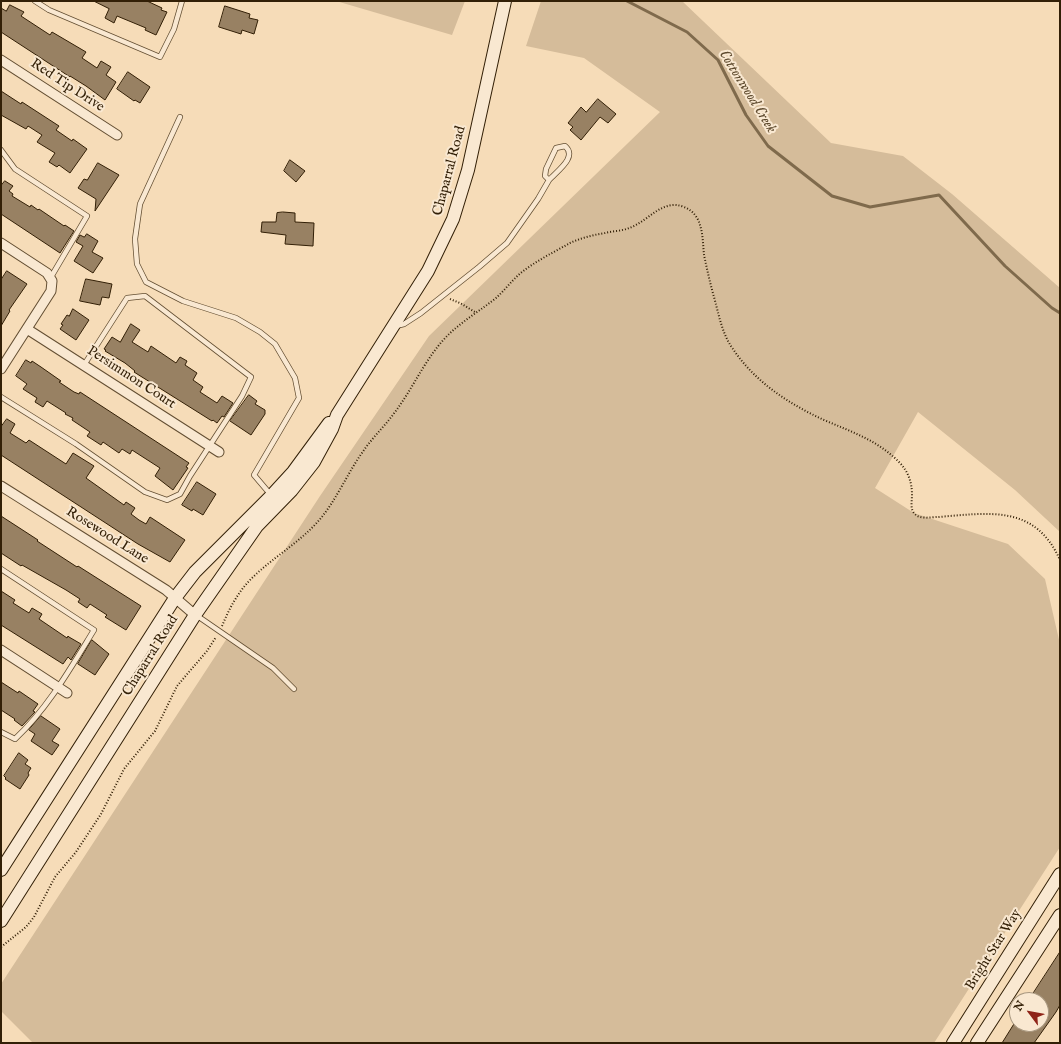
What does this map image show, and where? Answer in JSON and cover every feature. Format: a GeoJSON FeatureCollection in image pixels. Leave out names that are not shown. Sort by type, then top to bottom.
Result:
{"type":"FeatureCollection","features":[{"type":"Feature","properties":{"kind":"main road","name":"Chaparral Road"},"geometry":{"type":"LineString","coordinates":[[1,870],[175,598],[199,568],[275,500],[292,490],[314,462],[332,429],[337,415],[428,271],[453,220],[468,170],[505,1]]}},
{"type":"Feature","properties":{"kind":"main road","name":"Chaparral Road"},"geometry":{"type":"LineString","coordinates":[[1,921],[195,614],[275,500]]}},
{"type":"Feature","properties":{"kind":"main road","name":"Bright Star Way"},"geometry":{"type":"LineString","coordinates":[[953,1043],[1060,874]]}},
{"type":"Feature","properties":{"kind":"main road"},"geometry":{"type":"LineString","coordinates":[[977,1043],[1060,916]]}},
{"type":"Feature","properties":{"kind":"street","name":"Red Tip Drive"},"geometry":{"type":"LineString","coordinates":[[1,60],[117,135]]}},
{"type":"Feature","properties":{"kind":"street"},"geometry":{"type":"LineString","coordinates":[[1,243],[47,273],[51,279],[51,291],[1,369]]}},
{"type":"Feature","properties":{"kind":"street","name":"Persimmon Court"},"geometry":{"type":"LineString","coordinates":[[27,329],[219,452]]}},
{"type":"Feature","properties":{"kind":"street","name":"Rosewood Lane"},"geometry":{"type":"LineString","coordinates":[[1,486],[166,590],[195,614]]}},
{"type":"Feature","properties":{"kind":"street"},"geometry":{"type":"LineString","coordinates":[[1,650],[67,692]]}},
{"type":"Feature","properties":{"kind":"lane"},"geometry":{"type":"LineString","coordinates":[[36,1],[49,10],[160,57],[174,29],[182,1]]}},
{"type":"Feature","properties":{"kind":"lane"},"geometry":{"type":"LineString","coordinates":[[180,117],[140,204],[134,238],[137,264],[146,282],[183,301],[236,318],[260,332],[275,344],[295,378],[299,398],[254,475],[275,500]]}},
{"type":"Feature","properties":{"kind":"lane"},"geometry":{"type":"LineString","coordinates":[[393,327],[404,324],[421,313],[507,243],[538,199],[549,180],[569,159],[569,149],[565,146],[556,148],[550,159],[545,176],[549,180]]}},
{"type":"Feature","properties":{"kind":"lane"},"geometry":{"type":"LineString","coordinates":[[1,150],[15,169],[87,216],[51,279]]}},
{"type":"Feature","properties":{"kind":"lane"},"geometry":{"type":"LineString","coordinates":[[1,397],[76,444],[145,492],[167,500],[180,494],[242,396],[251,378],[145,296],[128,298],[84,365]]}},
{"type":"Feature","properties":{"kind":"lane"},"geometry":{"type":"LineString","coordinates":[[1,569],[94,630],[59,687],[28,727],[15,739],[1,732]]}},
{"type":"Feature","properties":{"kind":"lane"},"geometry":{"type":"LineString","coordinates":[[195,614],[273,668],[294,689]]}},
{"type":"Feature","properties":{"kind":"path"},"geometry":{"type":"LineString","coordinates":[[1,947],[20,932],[34,917],[55,876],[76,852],[101,814],[124,769],[155,731],[177,686],[207,651],[220,631],[227,613],[246,584],[262,569],[295,544],[322,517],[362,452],[394,413],[436,349],[451,332],[499,295],[520,273],[569,244],[589,236],[628,229],[662,207],[674,205],[688,208],[693,212],[700,225],[707,270],[726,338],[740,360],[764,384],[802,410],[873,441],[897,460],[906,471],[909,478],[911,485],[912,510],[917,516],[1002,514],[1019,518],[1037,528],[1045,535],[1050,541],[1060,560]]}},
{"type":"Feature","properties":{"kind":"path"},"geometry":{"type":"LineString","coordinates":[[442,296],[460,303],[475,312]]}},
{"type":"Feature","properties":{"kind":"shaded area"},"geometry":{"type":"Polygon","coordinates":[[[336,1],[465,1],[452,35],[336,1]]]}},
{"type":"Feature","properties":{"kind":"shaded area"},"geometry":{"type":"Polygon","coordinates":[[[541,1],[682,1],[831,143],[903,156],[952,194],[1060,288],[1060,532],[1015,490],[918,412],[875,488],[914,513],[1008,544],[1045,579],[1060,644],[1060,847],[934,1043],[33,1043],[1,1011],[1,984],[320,496],[429,336],[660,112],[584,58],[526,46],[541,1]]]}},
{"type":"Feature","properties":{"kind":"building"},"geometry":{"type":"Polygon","coordinates":[[[94,1],[147,1],[167,12],[156,35],[145,30],[146,28],[117,16],[114,23],[105,18],[109,9],[94,1]]]}},
{"type":"Feature","properties":{"kind":"building"},"geometry":{"type":"Polygon","coordinates":[[[10,5],[24,12],[21,16],[50,35],[52,32],[86,52],[82,58],[97,68],[101,61],[111,67],[106,75],[116,82],[105,100],[86,86],[1,32],[1,8],[6,11],[10,5]]]}},
{"type":"Feature","properties":{"kind":"building"},"geometry":{"type":"Polygon","coordinates":[[[225,6],[250,14],[249,18],[258,20],[254,34],[242,30],[241,34],[219,27],[225,6]]]}},
{"type":"Feature","properties":{"kind":"building"},"geometry":{"type":"Polygon","coordinates":[[[128,72],[150,87],[140,103],[135,100],[134,101],[117,89],[128,72]]]}},
{"type":"Feature","properties":{"kind":"building"},"geometry":{"type":"Polygon","coordinates":[[[1,91],[21,104],[22,102],[59,126],[56,130],[72,141],[73,139],[87,149],[70,173],[59,165],[57,167],[49,162],[55,153],[37,142],[42,135],[28,126],[26,129],[1,115],[1,91]]]}},
{"type":"Feature","properties":{"kind":"building"},"geometry":{"type":"Polygon","coordinates":[[[598,99],[616,114],[608,123],[600,117],[581,140],[570,130],[573,127],[568,123],[581,107],[586,112],[598,99]]]}},
{"type":"Feature","properties":{"kind":"building"},"geometry":{"type":"Polygon","coordinates":[[[290,160],[305,171],[296,182],[284,171],[290,160]]]}},
{"type":"Feature","properties":{"kind":"building"},"geometry":{"type":"Polygon","coordinates":[[[98,163],[119,175],[95,211],[96,199],[78,188],[84,179],[87,180],[98,163]]]}},
{"type":"Feature","properties":{"kind":"building"},"geometry":{"type":"Polygon","coordinates":[[[5,181],[13,186],[9,191],[13,194],[12,196],[30,207],[31,205],[38,210],[39,209],[74,231],[60,253],[1,214],[1,186],[5,181]]]}},
{"type":"Feature","properties":{"kind":"building"},"geometry":{"type":"Polygon","coordinates":[[[277,213],[295,213],[295,222],[314,223],[313,246],[285,244],[286,235],[261,232],[262,222],[276,222],[277,213]]]}},
{"type":"Feature","properties":{"kind":"building"},"geometry":{"type":"Polygon","coordinates":[[[87,234],[98,241],[92,252],[103,258],[93,273],[74,261],[83,246],[76,242],[80,235],[84,237],[87,234]]]}},
{"type":"Feature","properties":{"kind":"building"},"geometry":{"type":"Polygon","coordinates":[[[7,271],[27,284],[9,310],[10,311],[1,326],[1,280],[7,271]]]}},
{"type":"Feature","properties":{"kind":"building"},"geometry":{"type":"Polygon","coordinates":[[[86,279],[112,284],[109,298],[102,297],[100,305],[80,301],[86,279]]]}},
{"type":"Feature","properties":{"kind":"building"},"geometry":{"type":"Polygon","coordinates":[[[73,309],[89,320],[76,340],[60,329],[63,325],[61,324],[67,315],[69,316],[73,309]]]}},
{"type":"Feature","properties":{"kind":"building"},"geometry":{"type":"Polygon","coordinates":[[[131,324],[140,330],[132,342],[148,352],[151,346],[176,363],[180,357],[187,361],[185,365],[197,373],[193,380],[203,387],[200,392],[217,403],[222,396],[233,403],[224,417],[222,416],[217,423],[213,420],[212,421],[134,372],[135,371],[125,363],[105,351],[106,350],[104,349],[112,337],[120,342],[131,324]]]}},
{"type":"Feature","properties":{"kind":"building"},"geometry":{"type":"Polygon","coordinates":[[[26,360],[31,363],[32,361],[74,392],[79,394],[80,392],[189,463],[186,467],[188,468],[173,490],[155,476],[160,468],[132,450],[130,454],[122,449],[119,453],[103,442],[101,445],[87,436],[90,432],[72,420],[73,418],[65,414],[66,413],[47,401],[43,407],[35,402],[37,398],[23,389],[27,384],[16,376],[26,360]]]}},
{"type":"Feature","properties":{"kind":"building"},"geometry":{"type":"Polygon","coordinates":[[[249,395],[257,401],[255,404],[265,410],[265,414],[251,435],[230,421],[249,395]]]}},
{"type":"Feature","properties":{"kind":"building"},"geometry":{"type":"Polygon","coordinates":[[[7,419],[15,424],[10,433],[26,443],[29,440],[66,464],[73,453],[94,466],[86,478],[124,505],[126,502],[135,508],[131,514],[139,520],[146,524],[150,517],[185,540],[170,562],[138,544],[1,455],[1,427],[7,419]]]}},
{"type":"Feature","properties":{"kind":"building"},"geometry":{"type":"Polygon","coordinates":[[[197,482],[216,494],[203,515],[182,505],[197,482]]]}},
{"type":"Feature","properties":{"kind":"building"},"geometry":{"type":"Polygon","coordinates":[[[1,516],[77,567],[78,566],[141,606],[126,630],[105,617],[107,615],[90,604],[87,608],[78,602],[80,599],[66,590],[22,565],[21,566],[1,553],[1,516]]]}},
{"type":"Feature","properties":{"kind":"building"},"geometry":{"type":"Polygon","coordinates":[[[1,591],[15,600],[13,603],[29,613],[32,608],[42,614],[39,619],[67,638],[68,636],[81,644],[71,660],[68,657],[63,664],[1,625],[1,591]]]}},
{"type":"Feature","properties":{"kind":"building"},"geometry":{"type":"Polygon","coordinates":[[[92,640],[109,654],[95,675],[78,664],[92,640]]]}},
{"type":"Feature","properties":{"kind":"building"},"geometry":{"type":"Polygon","coordinates":[[[1,682],[18,693],[19,691],[38,704],[33,711],[35,712],[22,726],[14,720],[15,719],[1,710],[1,682]]]}},
{"type":"Feature","properties":{"kind":"building"},"geometry":{"type":"Polygon","coordinates":[[[41,716],[60,729],[52,741],[59,745],[52,755],[31,741],[35,734],[29,730],[41,716]]]}},
{"type":"Feature","properties":{"kind":"building"},"geometry":{"type":"Polygon","coordinates":[[[19,753],[28,760],[25,764],[31,768],[28,773],[29,775],[20,789],[5,779],[6,778],[4,776],[19,753]]]}},
{"type":"Feature","properties":{"kind":"building"},"geometry":{"type":"Polygon","coordinates":[[[1060,952],[1060,1005],[1049,1022],[1049,992],[1034,992],[1060,952]]]}},
{"type":"Feature","properties":{"kind":"building"},"geometry":{"type":"Polygon","coordinates":[[[1009,1032],[1042,1032],[1034,1043],[1002,1043],[1009,1032]]]}},
{"type":"Feature","properties":{"kind":"waterway","name":"Cottonwood Creek"},"geometry":{"type":"LineString","coordinates":[[627,1],[687,32],[718,60],[746,115],[768,146],[832,196],[870,207],[939,195],[1005,266],[1052,308],[1060,313]]}}]}
